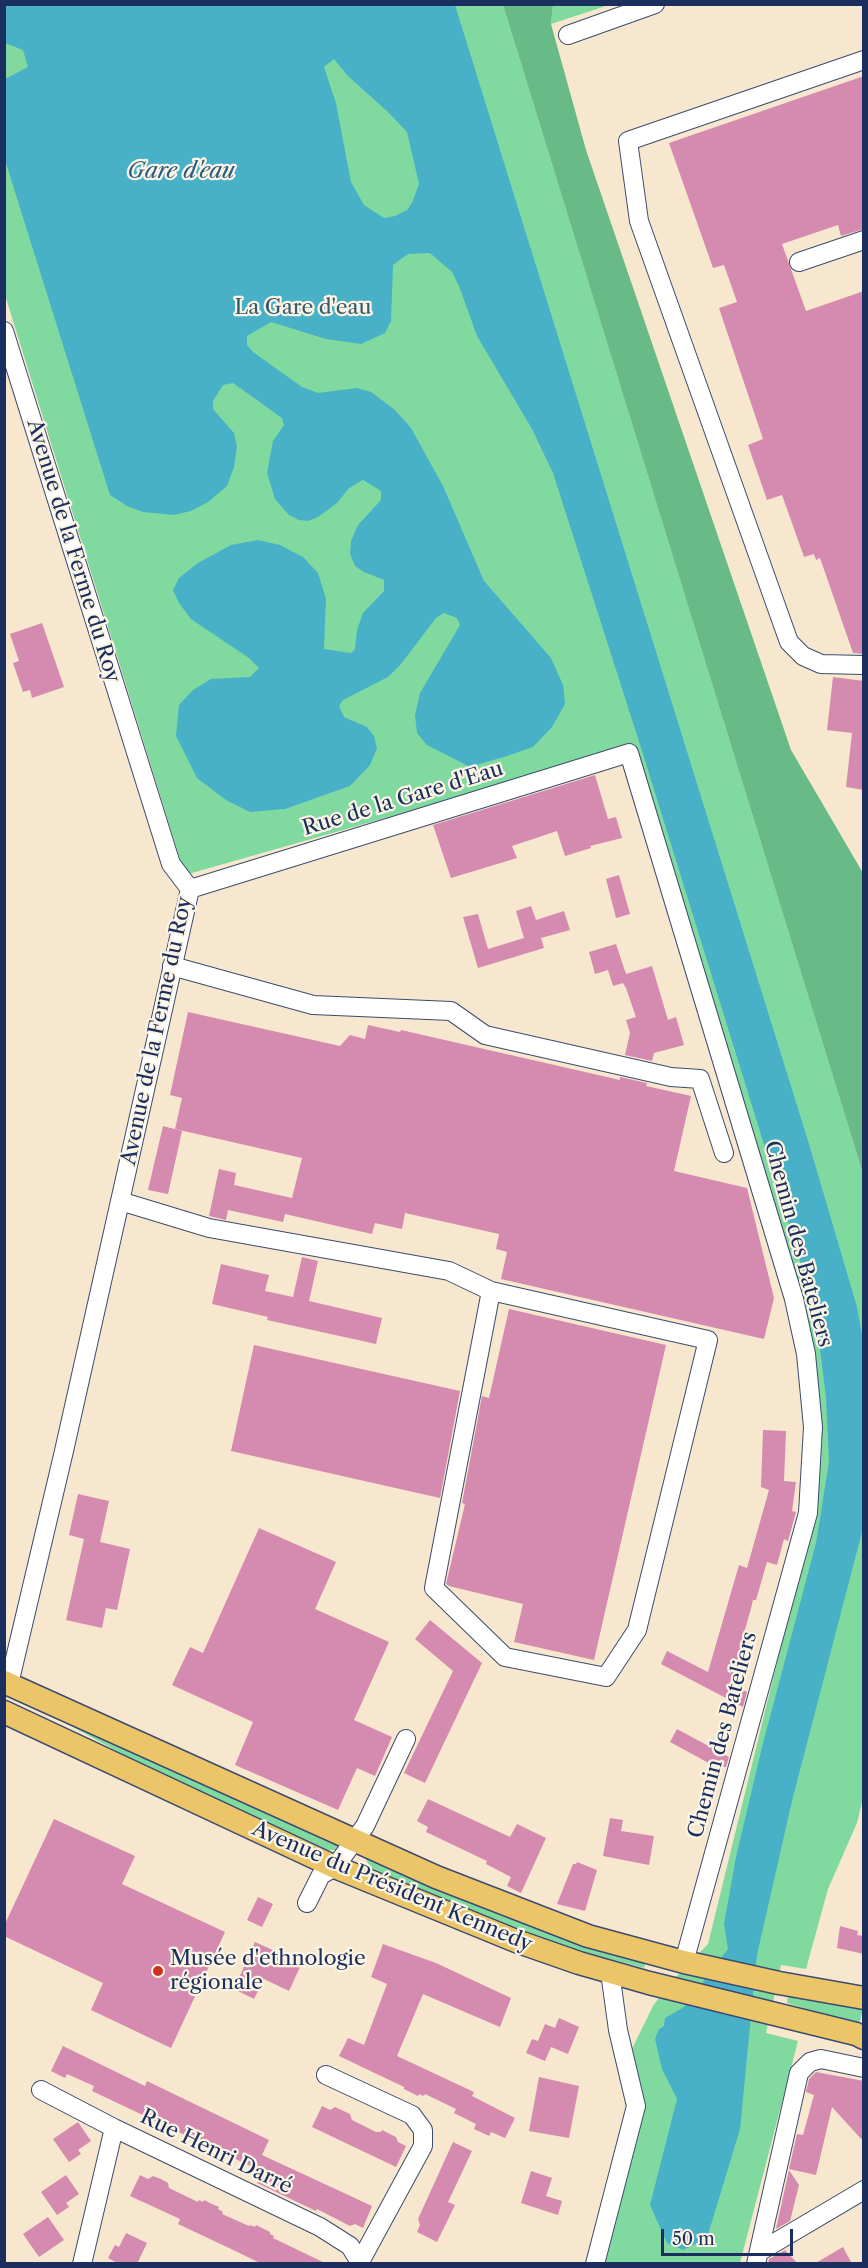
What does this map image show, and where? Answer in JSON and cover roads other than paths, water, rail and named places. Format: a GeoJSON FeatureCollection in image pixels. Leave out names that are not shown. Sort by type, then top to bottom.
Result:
{"type":"FeatureCollection","features":[{"type":"Feature","properties":{"kind":"main road","name":"Avenue du Président Kennedy"},"geometry":{"type":"LineString","coordinates":[[7,1683],[436,1877],[588,1936],[692,1964],[864,1998]]}},
{"type":"Feature","properties":{"kind":"main road","name":"Avenue de la Ferme du Roy"},"geometry":{"type":"LineString","coordinates":[[5,1713],[7,1683]]}},
{"type":"Feature","properties":{"kind":"main road","name":"Avenue du Président Kennedy"},"geometry":{"type":"LineString","coordinates":[[5,1713],[335,1867],[516,1941],[649,1983],[774,2013],[864,2038]]}},
{"type":"Feature","properties":{"kind":"street"},"geometry":{"type":"LineString","coordinates":[[568,35],[655,4]]}},
{"type":"Feature","properties":{"kind":"street"},"geometry":{"type":"LineString","coordinates":[[864,60],[628,141],[639,221],[789,642],[803,656],[821,664],[864,665]]}},
{"type":"Feature","properties":{"kind":"street"},"geometry":{"type":"LineString","coordinates":[[799,262],[864,240]]}},
{"type":"Feature","properties":{"kind":"street","name":"Avenue de la Ferme du Roy"},"geometry":{"type":"LineString","coordinates":[[4,331],[171,864],[190,888],[120,1201],[7,1683]]}},
{"type":"Feature","properties":{"kind":"street","name":"Rue de la Gare d'Eau"},"geometry":{"type":"LineString","coordinates":[[190,888],[629,753]]}},
{"type":"Feature","properties":{"kind":"street","name":"Chemin des Bateliers"},"geometry":{"type":"LineString","coordinates":[[629,753],[794,1299],[806,1354],[813,1426],[808,1513],[692,1964]]}},
{"type":"Feature","properties":{"kind":"street"},"geometry":{"type":"LineString","coordinates":[[172,966],[313,1005],[451,1011],[485,1035],[671,1077],[700,1079],[723,1153]]}},
{"type":"Feature","properties":{"kind":"street"},"geometry":{"type":"LineString","coordinates":[[120,1201],[209,1228],[449,1271],[491,1291],[708,1340],[637,1630],[606,1677],[506,1657],[434,1588],[491,1291]]}},
{"type":"Feature","properties":{"kind":"street"},"geometry":{"type":"LineString","coordinates":[[307,1904],[321,1875],[335,1867],[365,1826],[406,1739]]}},
{"type":"Feature","properties":{"kind":"street"},"geometry":{"type":"LineString","coordinates":[[595,2264],[636,2106],[618,2030],[610,1972]]}},
{"type":"Feature","properties":{"kind":"street"},"geometry":{"type":"LineString","coordinates":[[757,2258],[799,2073],[810,2062],[821,2059],[864,2068]]}},
{"type":"Feature","properties":{"kind":"street"},"geometry":{"type":"LineString","coordinates":[[326,2075],[412,2115],[423,2130],[423,2146],[361,2262]]}},
{"type":"Feature","properties":{"kind":"street","name":"Rue Henri Darré"},"geometry":{"type":"LineString","coordinates":[[42,2090],[114,2128],[320,2227],[350,2246],[361,2262]]}},
{"type":"Feature","properties":{"kind":"street"},"geometry":{"type":"LineString","coordinates":[[82,2264],[114,2128]]}},
{"type":"Feature","properties":{"kind":"street"},"geometry":{"type":"LineString","coordinates":[[757,2258],[864,2190]]}},
{"type":"Feature","properties":{"kind":"water","name":"Gare d'eau"},"geometry":{"type":"Polygon","coordinates":[[[4,5],[455,5],[809,1144],[857,1307],[863,1341],[863,1528],[792,1801],[757,1955],[740,2129],[707,2238],[683,2250],[667,2243],[650,2205],[677,2099],[662,2069],[655,2039],[659,2029],[664,2026],[665,2018],[684,2007],[728,1949],[724,1924],[736,1857],[762,1747],[816,1543],[829,1462],[826,1397],[818,1334],[806,1280],[643,754],[553,473],[532,429],[477,336],[452,272],[430,253],[408,254],[393,265],[391,321],[385,333],[361,344],[326,339],[271,322],[247,336],[247,345],[253,352],[302,387],[318,393],[357,388],[371,392],[395,410],[411,428],[443,486],[484,581],[551,658],[563,685],[565,704],[552,727],[533,747],[470,767],[427,745],[417,733],[415,715],[420,693],[460,625],[457,618],[444,613],[436,618],[401,664],[388,677],[343,700],[339,706],[344,717],[367,727],[374,736],[377,748],[370,765],[350,786],[285,809],[250,812],[226,800],[197,778],[176,736],[179,705],[193,690],[211,679],[250,677],[259,668],[249,658],[191,619],[173,590],[179,578],[198,563],[231,545],[258,540],[280,545],[303,557],[318,573],[326,599],[324,649],[351,653],[355,649],[357,630],[363,613],[384,591],[384,580],[355,566],[350,554],[351,541],[358,525],[381,500],[381,491],[363,480],[349,488],[337,503],[318,517],[308,521],[289,515],[275,499],[267,473],[273,441],[284,425],[282,418],[233,383],[223,385],[213,401],[213,409],[234,433],[237,447],[234,467],[227,486],[208,502],[191,511],[174,515],[143,512],[127,506],[110,495],[5,160],[5,79],[28,67],[23,50],[5,43],[4,5]],[[334,59],[324,67],[336,103],[351,182],[364,205],[384,218],[395,216],[407,210],[419,184],[407,132],[348,76],[334,59]]]}},
{"type":"Feature","properties":{"kind":"place","name":"Musée d'ethnologie régionale"},"geometry":{"type":"Point","coordinates":[158,1971]}},
{"type":"Feature","properties":{"kind":"park label","name":"La Gare d'eau"},"geometry":{"type":"Point","coordinates":[303,308]}}]}
